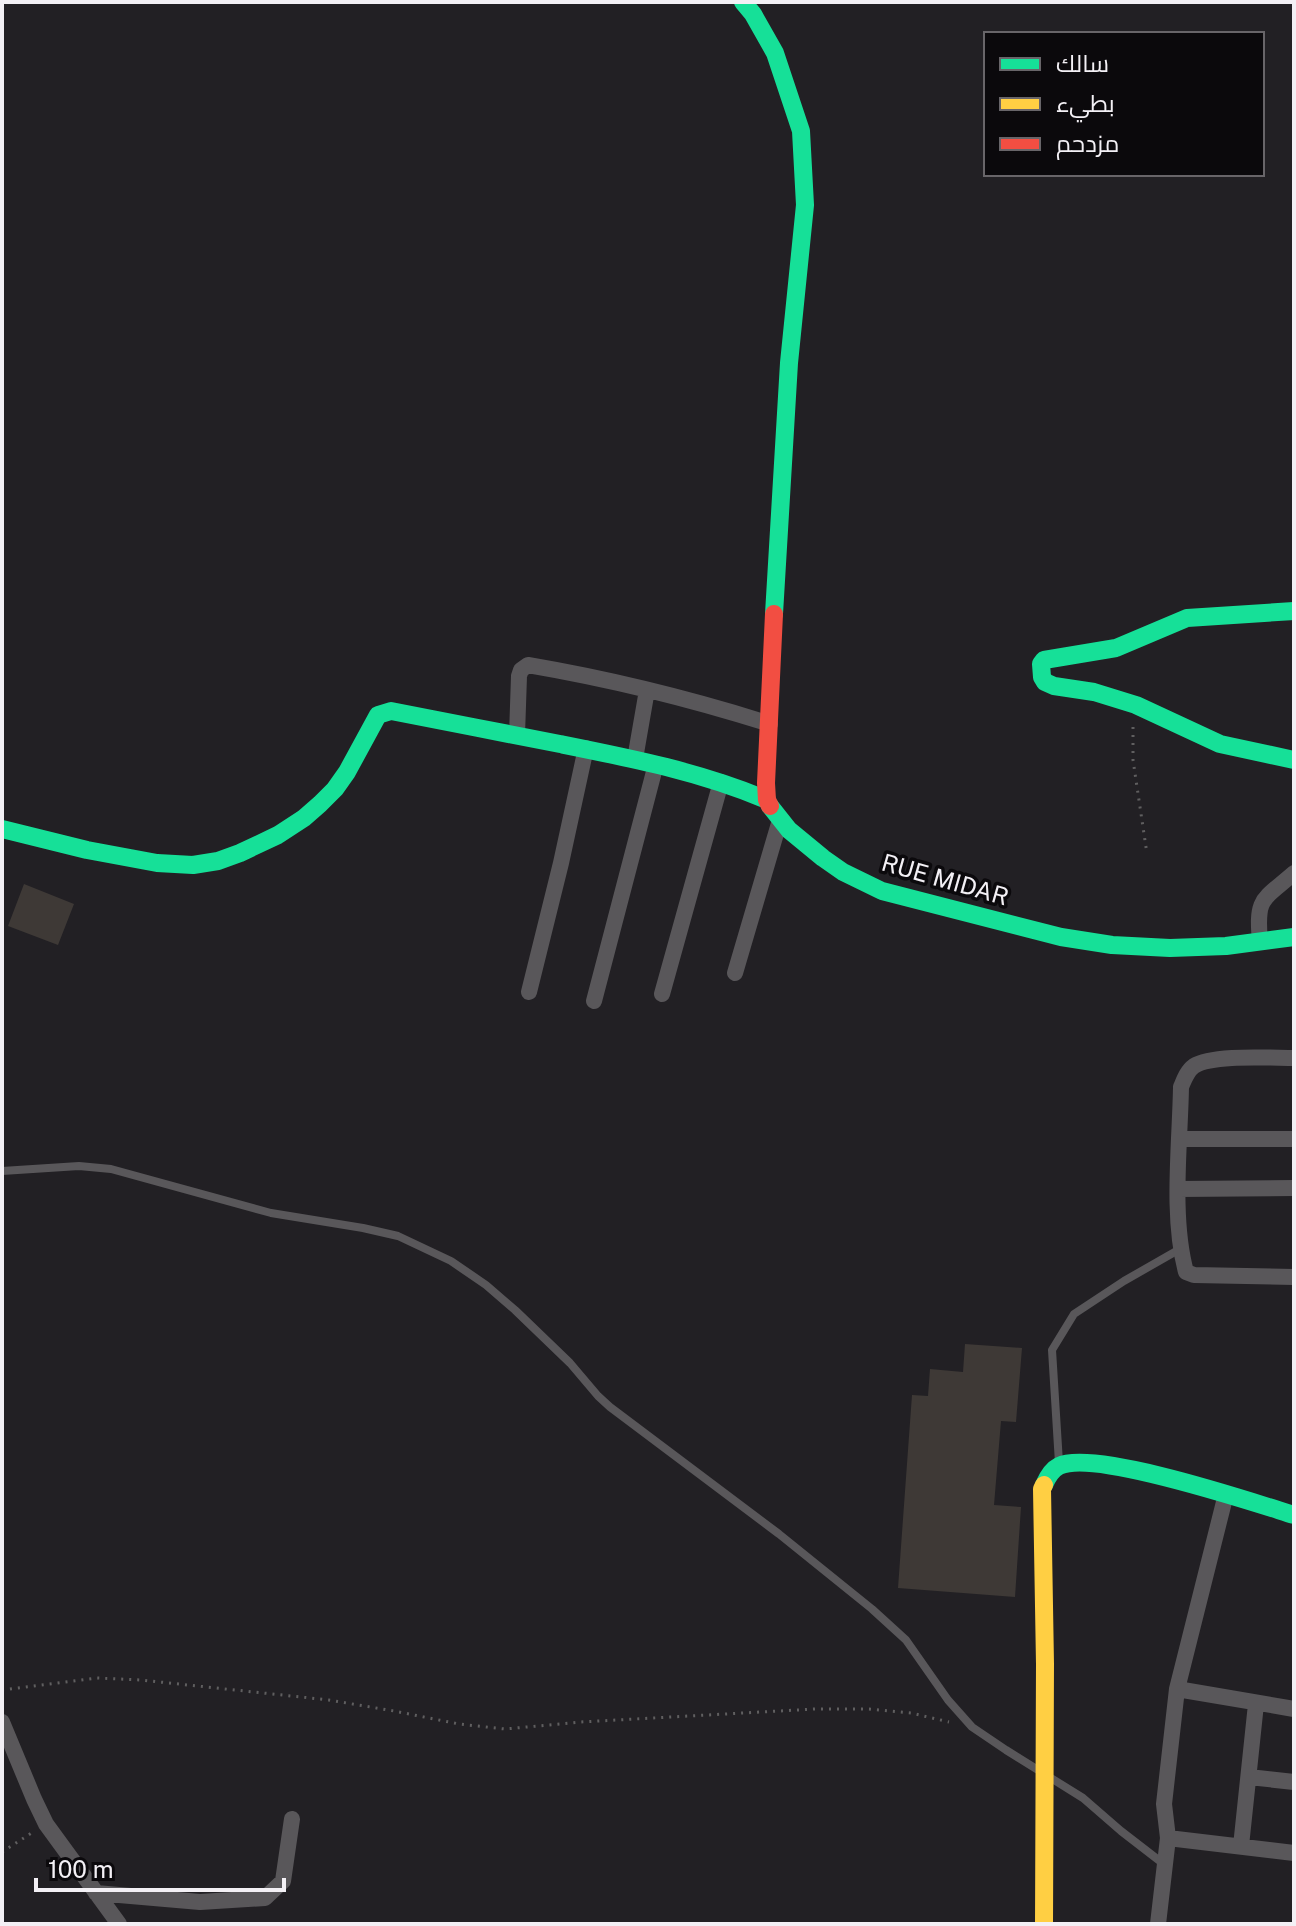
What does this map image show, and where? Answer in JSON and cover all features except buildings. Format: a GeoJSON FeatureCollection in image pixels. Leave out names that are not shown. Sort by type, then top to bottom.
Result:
{"type":"FeatureCollection","features":[{"type":"Feature","properties":{"kind":"street"},"geometry":{"type":"LineString","coordinates":[[2,829],[109,856],[164,864],[212,863],[252,848],[285,831],[315,810],[346,776],[373,723],[378,715],[386,711],[635,759],[721,782],[767,800],[772,646],[789,363],[805,205],[801,131],[797,117],[775,53],[743,2]]}},
{"type":"Feature","properties":{"kind":"street"},"geometry":{"type":"LineString","coordinates":[[1294,611],[1187,618],[1116,648],[1044,660],[1041,664],[1042,677],[1054,686],[1094,692],[1136,705],[1220,744],[1294,760]]}},
{"type":"Feature","properties":{"kind":"street"},"geometry":{"type":"LineString","coordinates":[[517,735],[519,676],[525,666],[579,674],[647,690],[770,724]]}},
{"type":"Feature","properties":{"kind":"street"},"geometry":{"type":"LineString","coordinates":[[635,759],[647,690]]}},
{"type":"Feature","properties":{"kind":"street"},"geometry":{"type":"LineString","coordinates":[[529,992],[586,748]]}},
{"type":"Feature","properties":{"kind":"street"},"geometry":{"type":"LineString","coordinates":[[594,1001],[656,764]]}},
{"type":"Feature","properties":{"kind":"street"},"geometry":{"type":"LineString","coordinates":[[662,994],[721,782]]}},
{"type":"Feature","properties":{"kind":"street","name":"RUE MIDAR"},"geometry":{"type":"LineString","coordinates":[[767,800],[780,820],[823,858],[843,872],[882,891],[1061,937],[1112,945],[1170,948],[1226,946],[1294,937]]}},
{"type":"Feature","properties":{"kind":"street"},"geometry":{"type":"LineString","coordinates":[[735,973],[780,820]]}},
{"type":"Feature","properties":{"kind":"street"},"geometry":{"type":"LineString","coordinates":[[1260,942],[1259,907],[1294,873]]}},
{"type":"Feature","properties":{"kind":"street"},"geometry":{"type":"LineString","coordinates":[[1294,1058],[1211,1060],[1194,1067],[1186,1076],[1181,1087],[1178,1189],[1180,1249],[1186,1272],[1194,1275],[1294,1277]]}},
{"type":"Feature","properties":{"kind":"street"},"geometry":{"type":"LineString","coordinates":[[1180,1139],[1294,1139]]}},
{"type":"Feature","properties":{"kind":"street"},"geometry":{"type":"LineString","coordinates":[[1178,1189],[1294,1188]]}},
{"type":"Feature","properties":{"kind":"street"},"geometry":{"type":"LineString","coordinates":[[1044,1924],[1042,1489],[1049,1474],[1059,1465],[1072,1462],[1100,1464],[1226,1494],[1294,1515]]}},
{"type":"Feature","properties":{"kind":"street"},"geometry":{"type":"LineString","coordinates":[[1158,1924],[1168,1838],[1164,1804],[1177,1689],[1226,1494]]}},
{"type":"Feature","properties":{"kind":"street"},"geometry":{"type":"LineString","coordinates":[[1177,1689],[1294,1709]]}},
{"type":"Feature","properties":{"kind":"street"},"geometry":{"type":"LineString","coordinates":[[1241,1846],[1256,1704]]}},
{"type":"Feature","properties":{"kind":"street"},"geometry":{"type":"LineString","coordinates":[[2,1722],[46,1824],[119,1924]]}},
{"type":"Feature","properties":{"kind":"street"},"geometry":{"type":"LineString","coordinates":[[1249,1777],[1294,1782]]}},
{"type":"Feature","properties":{"kind":"street"},"geometry":{"type":"LineString","coordinates":[[96,1893],[200,1902],[265,1898],[283,1881],[292,1819]]}},
{"type":"Feature","properties":{"kind":"street"},"geometry":{"type":"LineString","coordinates":[[1168,1838],[1294,1853]]}},
{"type":"Feature","properties":{"kind":"lane"},"geometry":{"type":"LineString","coordinates":[[2,1171],[79,1166],[111,1169],[271,1213],[398,1236],[451,1261],[515,1310],[610,1407],[779,1534],[872,1609],[906,1640],[948,1700],[972,1727],[1083,1798],[1165,1865]]}},
{"type":"Feature","properties":{"kind":"lane"},"geometry":{"type":"LineString","coordinates":[[1059,1465],[1052,1350],[1074,1314],[1180,1249]]}},
{"type":"Feature","properties":{"kind":"path"},"geometry":{"type":"LineString","coordinates":[[1136,705],[1133,760],[1147,854]]}},
{"type":"Feature","properties":{"kind":"path"},"geometry":{"type":"LineString","coordinates":[[2,1690],[97,1678],[141,1680],[342,1702],[459,1724],[505,1729],[815,1709],[911,1713],[972,1727]]}},
{"type":"Feature","properties":{"kind":"path"},"geometry":{"type":"LineString","coordinates":[[2,1852],[46,1824]]}},
{"type":"Feature","properties":{"kind":"traffic: fast"},"geometry":{"type":"LineString","coordinates":[[743,2],[775,53],[801,131],[805,205],[789,363],[774,614]]}},
{"type":"Feature","properties":{"kind":"traffic: fast"},"geometry":{"type":"LineString","coordinates":[[1294,611],[1187,618],[1116,648],[1044,660],[1041,664],[1042,677],[1054,686],[1094,692],[1136,705],[1220,744],[1294,760]]}},
{"type":"Feature","properties":{"kind":"traffic: fast"},"geometry":{"type":"LineString","coordinates":[[2,829],[157,863],[193,865],[218,861],[278,835],[304,818],[335,789],[378,715],[391,711],[639,760],[717,781],[767,800]]}},
{"type":"Feature","properties":{"kind":"traffic: fast"},"geometry":{"type":"LineString","coordinates":[[770,806],[789,830],[823,858],[843,872],[882,891],[1061,937],[1112,945],[1170,948],[1226,946],[1294,937]]}},
{"type":"Feature","properties":{"kind":"traffic: fast"},"geometry":{"type":"LineString","coordinates":[[1044,1485],[1059,1466],[1077,1463],[1105,1465],[1174,1479],[1294,1515]]}},
{"type":"Feature","properties":{"kind":"traffic: slow"},"geometry":{"type":"LineString","coordinates":[[1044,1485],[1044,1924]]}},
{"type":"Feature","properties":{"kind":"traffic: jam"},"geometry":{"type":"LineString","coordinates":[[770,806],[766,783],[774,614]]}}]}
